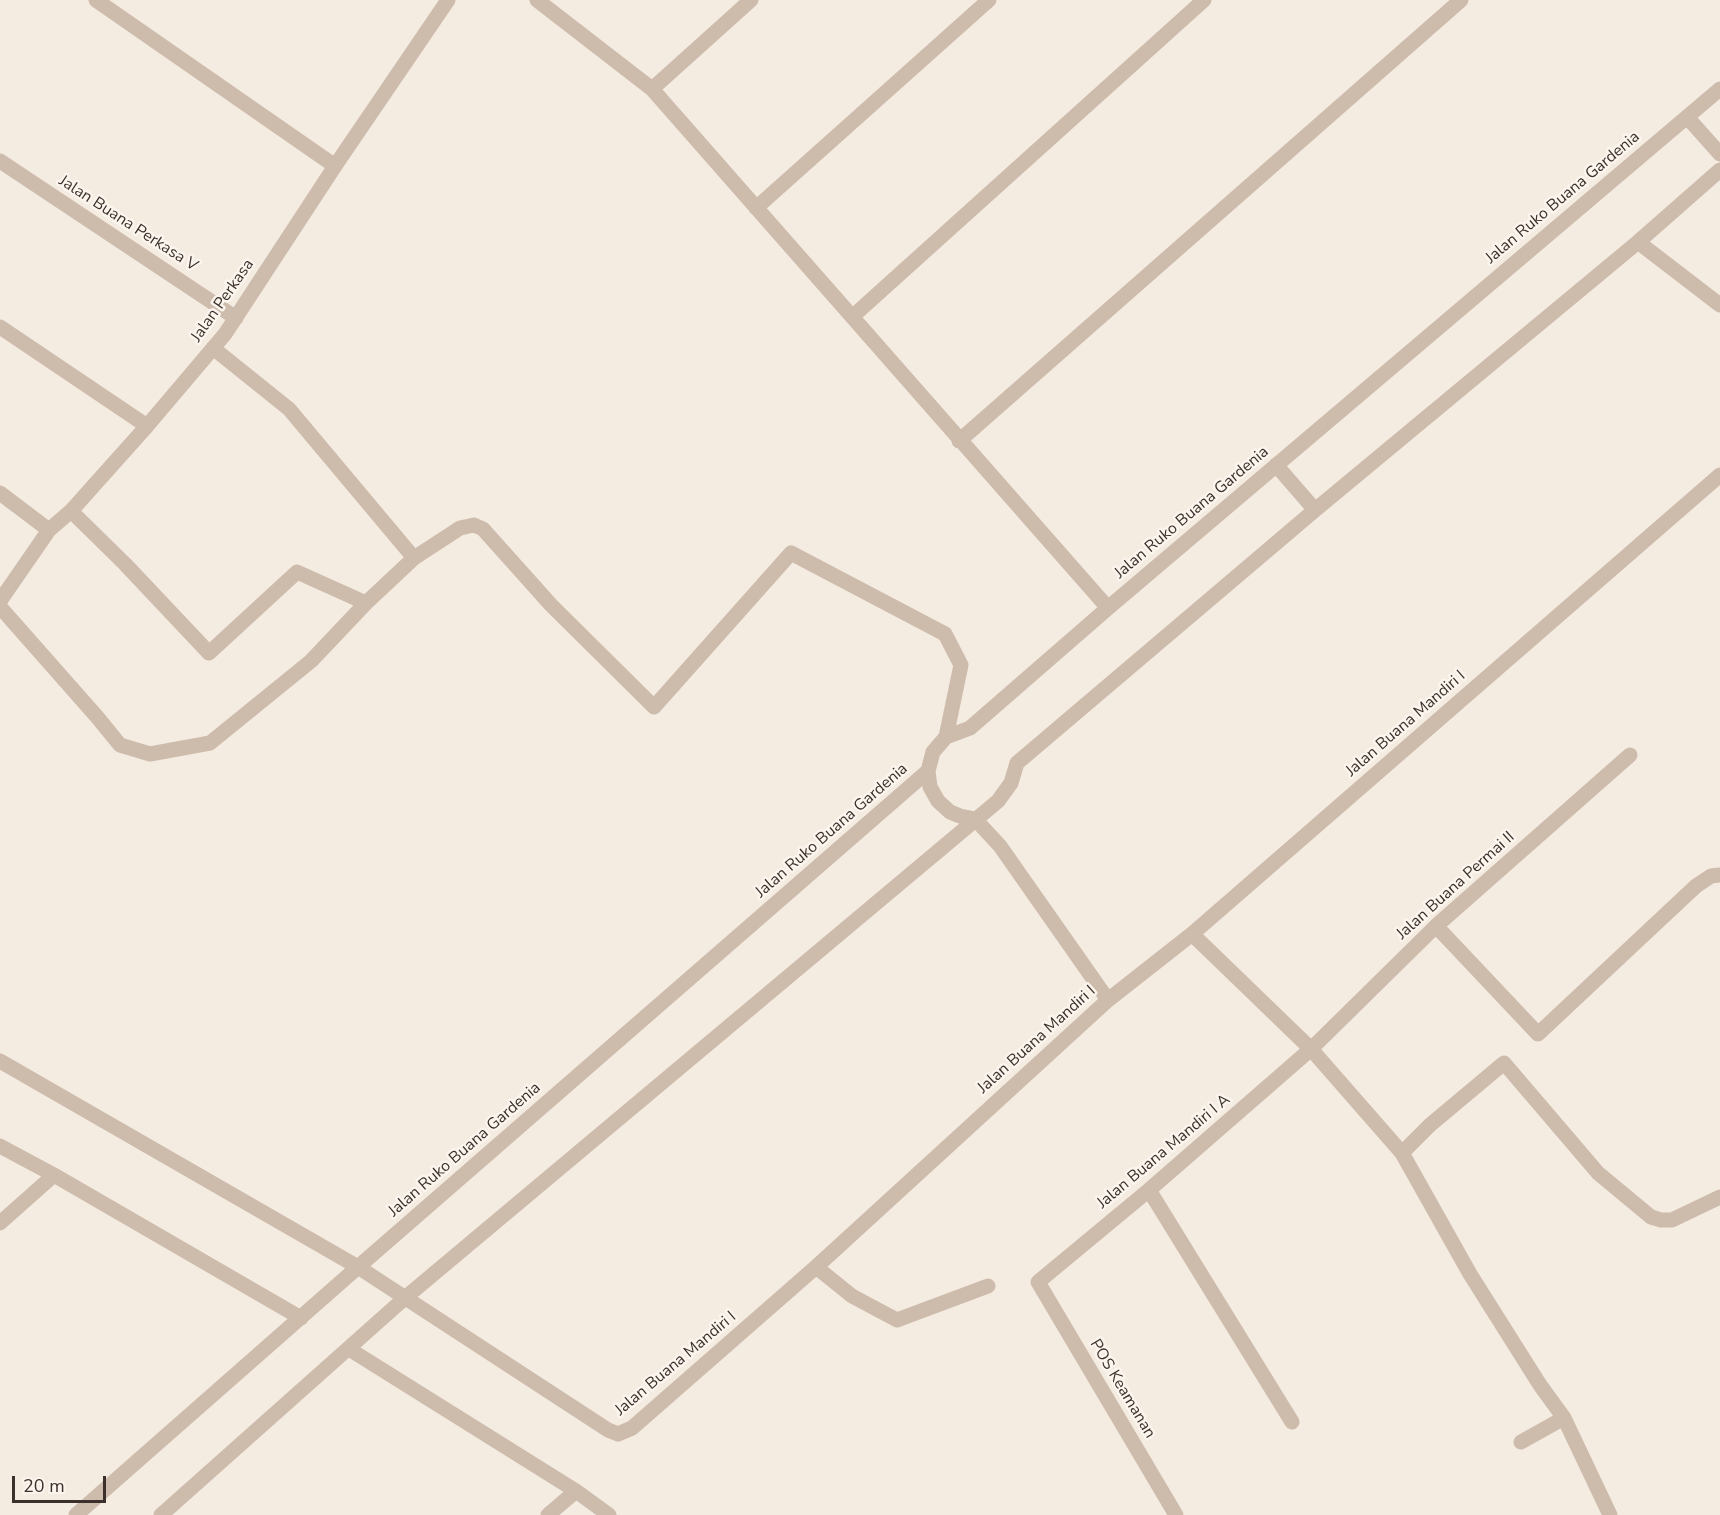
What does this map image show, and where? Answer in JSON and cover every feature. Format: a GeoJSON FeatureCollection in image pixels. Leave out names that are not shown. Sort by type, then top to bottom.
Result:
{"type":"FeatureCollection","features":[{"type":"Feature","properties":{"kind":"street"},"geometry":{"type":"LineString","coordinates":[[96,0],[335,166]]}},
{"type":"Feature","properties":{"kind":"street","name":"Jalan Perkasa"},"geometry":{"type":"LineString","coordinates":[[0,601],[50,530],[71,511],[147,426],[236,318],[335,166],[448,0]]}},
{"type":"Feature","properties":{"kind":"street"},"geometry":{"type":"LineString","coordinates":[[537,0],[652,89],[1108,608]]}},
{"type":"Feature","properties":{"kind":"street"},"geometry":{"type":"LineString","coordinates":[[652,89],[751,0]]}},
{"type":"Feature","properties":{"kind":"street"},"geometry":{"type":"LineString","coordinates":[[756,208],[989,0]]}},
{"type":"Feature","properties":{"kind":"street"},"geometry":{"type":"LineString","coordinates":[[852,317],[1204,0]]}},
{"type":"Feature","properties":{"kind":"street"},"geometry":{"type":"LineString","coordinates":[[959,441],[1461,0]]}},
{"type":"Feature","properties":{"kind":"street","name":"Jalan Ruko Buana Gardenia"},"geometry":{"type":"LineString","coordinates":[[76,1515],[928,771],[933,752],[946,737],[970,728],[1108,608],[1720,89]]}},
{"type":"Feature","properties":{"kind":"street"},"geometry":{"type":"LineString","coordinates":[[1687,117],[1720,154]]}},
{"type":"Feature","properties":{"kind":"street","name":"Jalan Buana Perkasa V"},"geometry":{"type":"LineString","coordinates":[[0,161],[236,318]]}},
{"type":"Feature","properties":{"kind":"street"},"geometry":{"type":"LineString","coordinates":[[161,1515],[406,1297],[1002,796],[1011,783],[1017,763],[1315,510],[1638,242],[1720,170]]}},
{"type":"Feature","properties":{"kind":"street"},"geometry":{"type":"LineString","coordinates":[[1638,242],[1720,305]]}},
{"type":"Feature","properties":{"kind":"street"},"geometry":{"type":"LineString","coordinates":[[0,327],[147,426]]}},
{"type":"Feature","properties":{"kind":"street"},"geometry":{"type":"LineString","coordinates":[[213,348],[289,409],[414,558]]}},
{"type":"Feature","properties":{"kind":"street"},"geometry":{"type":"LineString","coordinates":[[1276,465],[1315,510]]}},
{"type":"Feature","properties":{"kind":"street","name":"Jalan Buana Mandiri I"},"geometry":{"type":"LineString","coordinates":[[0,1061],[358,1267],[608,1431],[618,1434],[632,1428],[816,1267],[1108,1000],[1192,934],[1720,475]]}},
{"type":"Feature","properties":{"kind":"street"},"geometry":{"type":"LineString","coordinates":[[0,493],[50,530]]}},
{"type":"Feature","properties":{"kind":"street"},"geometry":{"type":"LineString","coordinates":[[71,511],[209,653],[297,572],[366,603]]}},
{"type":"Feature","properties":{"kind":"street"},"geometry":{"type":"LineString","coordinates":[[0,607],[120,745],[150,754],[210,743],[311,661],[366,603],[414,558],[459,528],[474,525],[483,530],[551,605],[654,707],[791,553],[945,634],[961,665],[946,737]]}},
{"type":"Feature","properties":{"kind":"street","name":"Jalan Buana Permai II"},"geometry":{"type":"LineString","coordinates":[[1311,1049],[1436,926],[1630,754]]}},
{"type":"Feature","properties":{"kind":"street"},"geometry":{"type":"LineString","coordinates":[[928,771],[930,787],[938,801],[950,812],[975,819],[1000,846],[1108,1000]]}},
{"type":"Feature","properties":{"kind":"street"},"geometry":{"type":"LineString","coordinates":[[1436,926],[1538,1034],[1696,886],[1711,876],[1720,875]]}},
{"type":"Feature","properties":{"kind":"street"},"geometry":{"type":"LineString","coordinates":[[1192,934],[1311,1049],[1402,1153],[1470,1274],[1540,1385],[1564,1418],[1610,1515]]}},
{"type":"Feature","properties":{"kind":"street","name":"Jalan Buana Mandiri I A"},"geometry":{"type":"LineString","coordinates":[[1038,1282],[1149,1190],[1311,1049]]}},
{"type":"Feature","properties":{"kind":"street"},"geometry":{"type":"LineString","coordinates":[[1402,1153],[1430,1125],[1503,1063],[1598,1173],[1651,1217],[1672,1220],[1720,1197]]}},
{"type":"Feature","properties":{"kind":"street"},"geometry":{"type":"LineString","coordinates":[[0,1146],[301,1318]]}},
{"type":"Feature","properties":{"kind":"street"},"geometry":{"type":"LineString","coordinates":[[0,1223],[54,1175]]}},
{"type":"Feature","properties":{"kind":"street"},"geometry":{"type":"LineString","coordinates":[[1149,1190],[1292,1422]]}},
{"type":"Feature","properties":{"kind":"street"},"geometry":{"type":"LineString","coordinates":[[816,1267],[852,1296],[897,1320],[988,1286]]}},
{"type":"Feature","properties":{"kind":"street","name":"POS Keamanan"},"geometry":{"type":"LineString","coordinates":[[1038,1282],[1176,1515]]}},
{"type":"Feature","properties":{"kind":"street"},"geometry":{"type":"LineString","coordinates":[[354,1344],[609,1515]]}},
{"type":"Feature","properties":{"kind":"street"},"geometry":{"type":"LineString","coordinates":[[1521,1442],[1564,1418]]}},
{"type":"Feature","properties":{"kind":"street"},"geometry":{"type":"LineString","coordinates":[[548,1515],[576,1491]]}}]}
